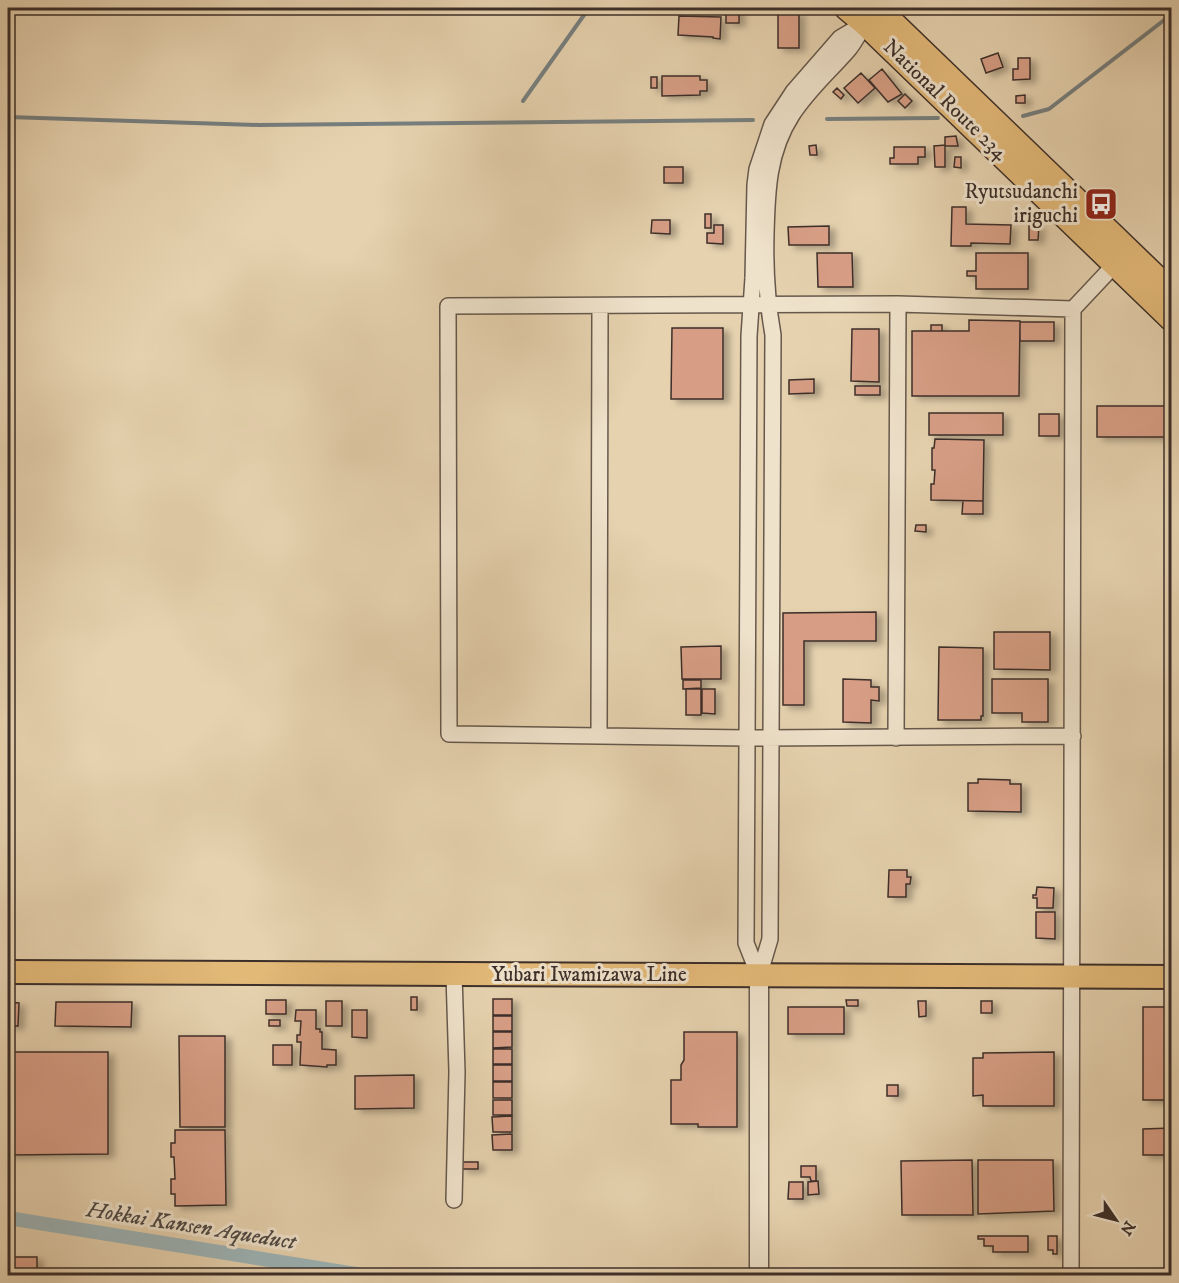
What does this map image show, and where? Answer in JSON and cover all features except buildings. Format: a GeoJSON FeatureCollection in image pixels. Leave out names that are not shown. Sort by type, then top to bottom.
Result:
{"type":"FeatureCollection","features":[{"type":"Feature","properties":{"kind":"highway"},"geometry":{"type":"LineString","coordinates":[[863,12],[1121,258],[1172,319]]}},
{"type":"Feature","properties":{"kind":"highway"},"geometry":{"type":"LineString","coordinates":[[1121,258],[1172,293]]}},
{"type":"Feature","properties":{"kind":"main road","name":"Yubari Iwamizawa Line"},"geometry":{"type":"LineString","coordinates":[[8,972],[1172,977]]}},
{"type":"Feature","properties":{"kind":"street"},"geometry":{"type":"LineString","coordinates":[[759,1275],[759,976],[771,939],[773,335],[767,305],[765,276],[766,194],[773,156],[792,115],[818,82],[851,47],[863,12]]}},
{"type":"Feature","properties":{"kind":"street"},"geometry":{"type":"LineString","coordinates":[[759,976],[746,943],[749,336],[755,185],[757,168],[772,124],[794,92],[863,12]]}},
{"type":"Feature","properties":{"kind":"street"},"geometry":{"type":"LineString","coordinates":[[1071,1275],[1073,309],[1121,258]]}},
{"type":"Feature","properties":{"kind":"street"},"geometry":{"type":"LineString","coordinates":[[1073,309],[898,304],[448,306],[449,734],[747,738],[1073,736]]}},
{"type":"Feature","properties":{"kind":"street"},"geometry":{"type":"LineString","coordinates":[[896,738],[898,304]]}},
{"type":"Feature","properties":{"kind":"street"},"geometry":{"type":"LineString","coordinates":[[599,736],[600,306]]}},
{"type":"Feature","properties":{"kind":"street"},"geometry":{"type":"LineString","coordinates":[[454,974],[457,1072],[454,1200]]}},
{"type":"Feature","properties":{"kind":"waterway"},"geometry":{"type":"LineString","coordinates":[[523,101],[589,8]]}},
{"type":"Feature","properties":{"kind":"waterway"},"geometry":{"type":"LineString","coordinates":[[1023,116],[1049,109],[1172,14]]}},
{"type":"Feature","properties":{"kind":"waterway"},"geometry":{"type":"LineString","coordinates":[[8,117],[259,125],[753,120]]}},
{"type":"Feature","properties":{"kind":"waterway"},"geometry":{"type":"LineString","coordinates":[[827,119],[938,118]]}},
{"type":"Feature","properties":{"kind":"waterway","name":"Hokkai Kansen Aqueduct"},"geometry":{"type":"LineString","coordinates":[[8,1218],[368,1276]]}},
{"type":"Feature","properties":{"kind":"place","name":"Ryutsudanchi iriguchi"},"geometry":{"type":"Point","coordinates":[1101,204]}}]}
